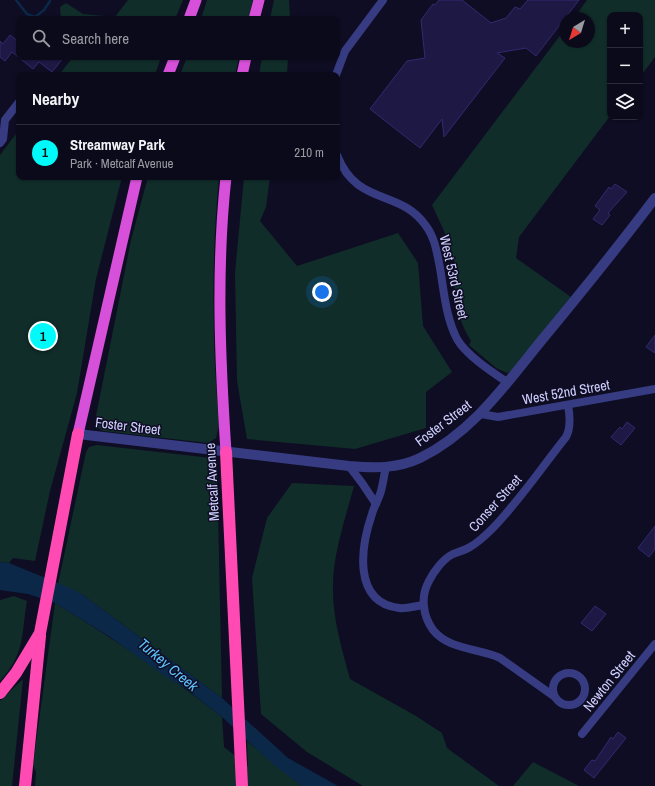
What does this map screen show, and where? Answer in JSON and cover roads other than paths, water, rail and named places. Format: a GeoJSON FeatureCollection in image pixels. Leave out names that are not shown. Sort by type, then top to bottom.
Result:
{"type":"FeatureCollection","features":[{"type":"Feature","properties":{"kind":"highway"},"geometry":{"type":"LineString","coordinates":[[190,16],[196,0]]}},
{"type":"Feature","properties":{"kind":"highway"},"geometry":{"type":"LineString","coordinates":[[255,16],[259,0]]}},
{"type":"Feature","properties":{"kind":"highway"},"geometry":{"type":"LineString","coordinates":[[169,72],[174,60]]}},
{"type":"Feature","properties":{"kind":"highway"},"geometry":{"type":"LineString","coordinates":[[243,72],[245,60]]}},
{"type":"Feature","properties":{"kind":"highway"},"geometry":{"type":"LineString","coordinates":[[25,786],[40,633],[55,550],[78,434],[136,180]]}},
{"type":"Feature","properties":{"kind":"highway","name":"Metcalf Avenue"},"geometry":{"type":"LineString","coordinates":[[226,180],[220,263],[220,317],[234,643],[242,786]]}},
{"type":"Feature","properties":{"kind":"highway"},"geometry":{"type":"LineString","coordinates":[[0,693],[16,673],[40,633]]}},
{"type":"Feature","properties":{"kind":"street"},"geometry":{"type":"LineString","coordinates":[[337,72],[345,51],[383,0]]}},
{"type":"Feature","properties":{"kind":"street"},"geometry":{"type":"LineString","coordinates":[[0,143],[3,140],[5,120],[16,106]]}},
{"type":"Feature","properties":{"kind":"street","name":"West 53rd Street"},"geometry":{"type":"LineString","coordinates":[[340,161],[347,174],[358,185],[369,192],[408,208],[427,226],[435,244],[450,322],[457,340],[470,354],[507,382]]}},
{"type":"Feature","properties":{"kind":"street","name":"Foster Street"},"geometry":{"type":"LineString","coordinates":[[78,434],[375,468],[398,466],[420,458],[437,448],[481,414],[600,270],[655,198]]}},
{"type":"Feature","properties":{"kind":"street","name":"West 52nd Street"},"geometry":{"type":"LineString","coordinates":[[481,414],[498,417],[655,389]]}},
{"type":"Feature","properties":{"kind":"street","name":"Conser Street"},"geometry":{"type":"LineString","coordinates":[[423,605],[428,581],[443,561],[452,554],[471,547],[494,527],[566,437],[569,426],[568,405]]}},
{"type":"Feature","properties":{"kind":"street"},"geometry":{"type":"LineString","coordinates":[[349,466],[362,482],[376,504]]}},
{"type":"Feature","properties":{"kind":"street"},"geometry":{"type":"LineString","coordinates":[[386,467],[381,492],[376,504],[363,552],[364,573],[371,593],[380,602],[400,608],[423,605],[429,622],[439,636],[458,647],[489,653],[500,658],[555,697]]}},
{"type":"Feature","properties":{"kind":"street","name":"Newton Street"},"geometry":{"type":"LineString","coordinates":[[582,734],[655,644]]}},
{"type":"Feature","properties":{"kind":"water","name":"Turkey Creek"},"geometry":{"type":"Polygon","coordinates":[[[0,562],[9,563],[70,588],[83,595],[222,698],[288,758],[338,786],[302,786],[274,765],[222,717],[186,689],[166,677],[110,637],[55,603],[28,594],[0,590],[0,562]]]}},
{"type":"Feature","properties":{"kind":"waterway"},"geometry":{"type":"LineString","coordinates":[[16,0],[27,14],[32,16]]}},
{"type":"Feature","properties":{"kind":"waterway"},"geometry":{"type":"LineString","coordinates":[[36,16],[44,10],[50,1]]}},
{"type":"Feature","properties":{"kind":"place","name":"Streamway Park"},"geometry":{"type":"Point","coordinates":[43,336]}}]}
